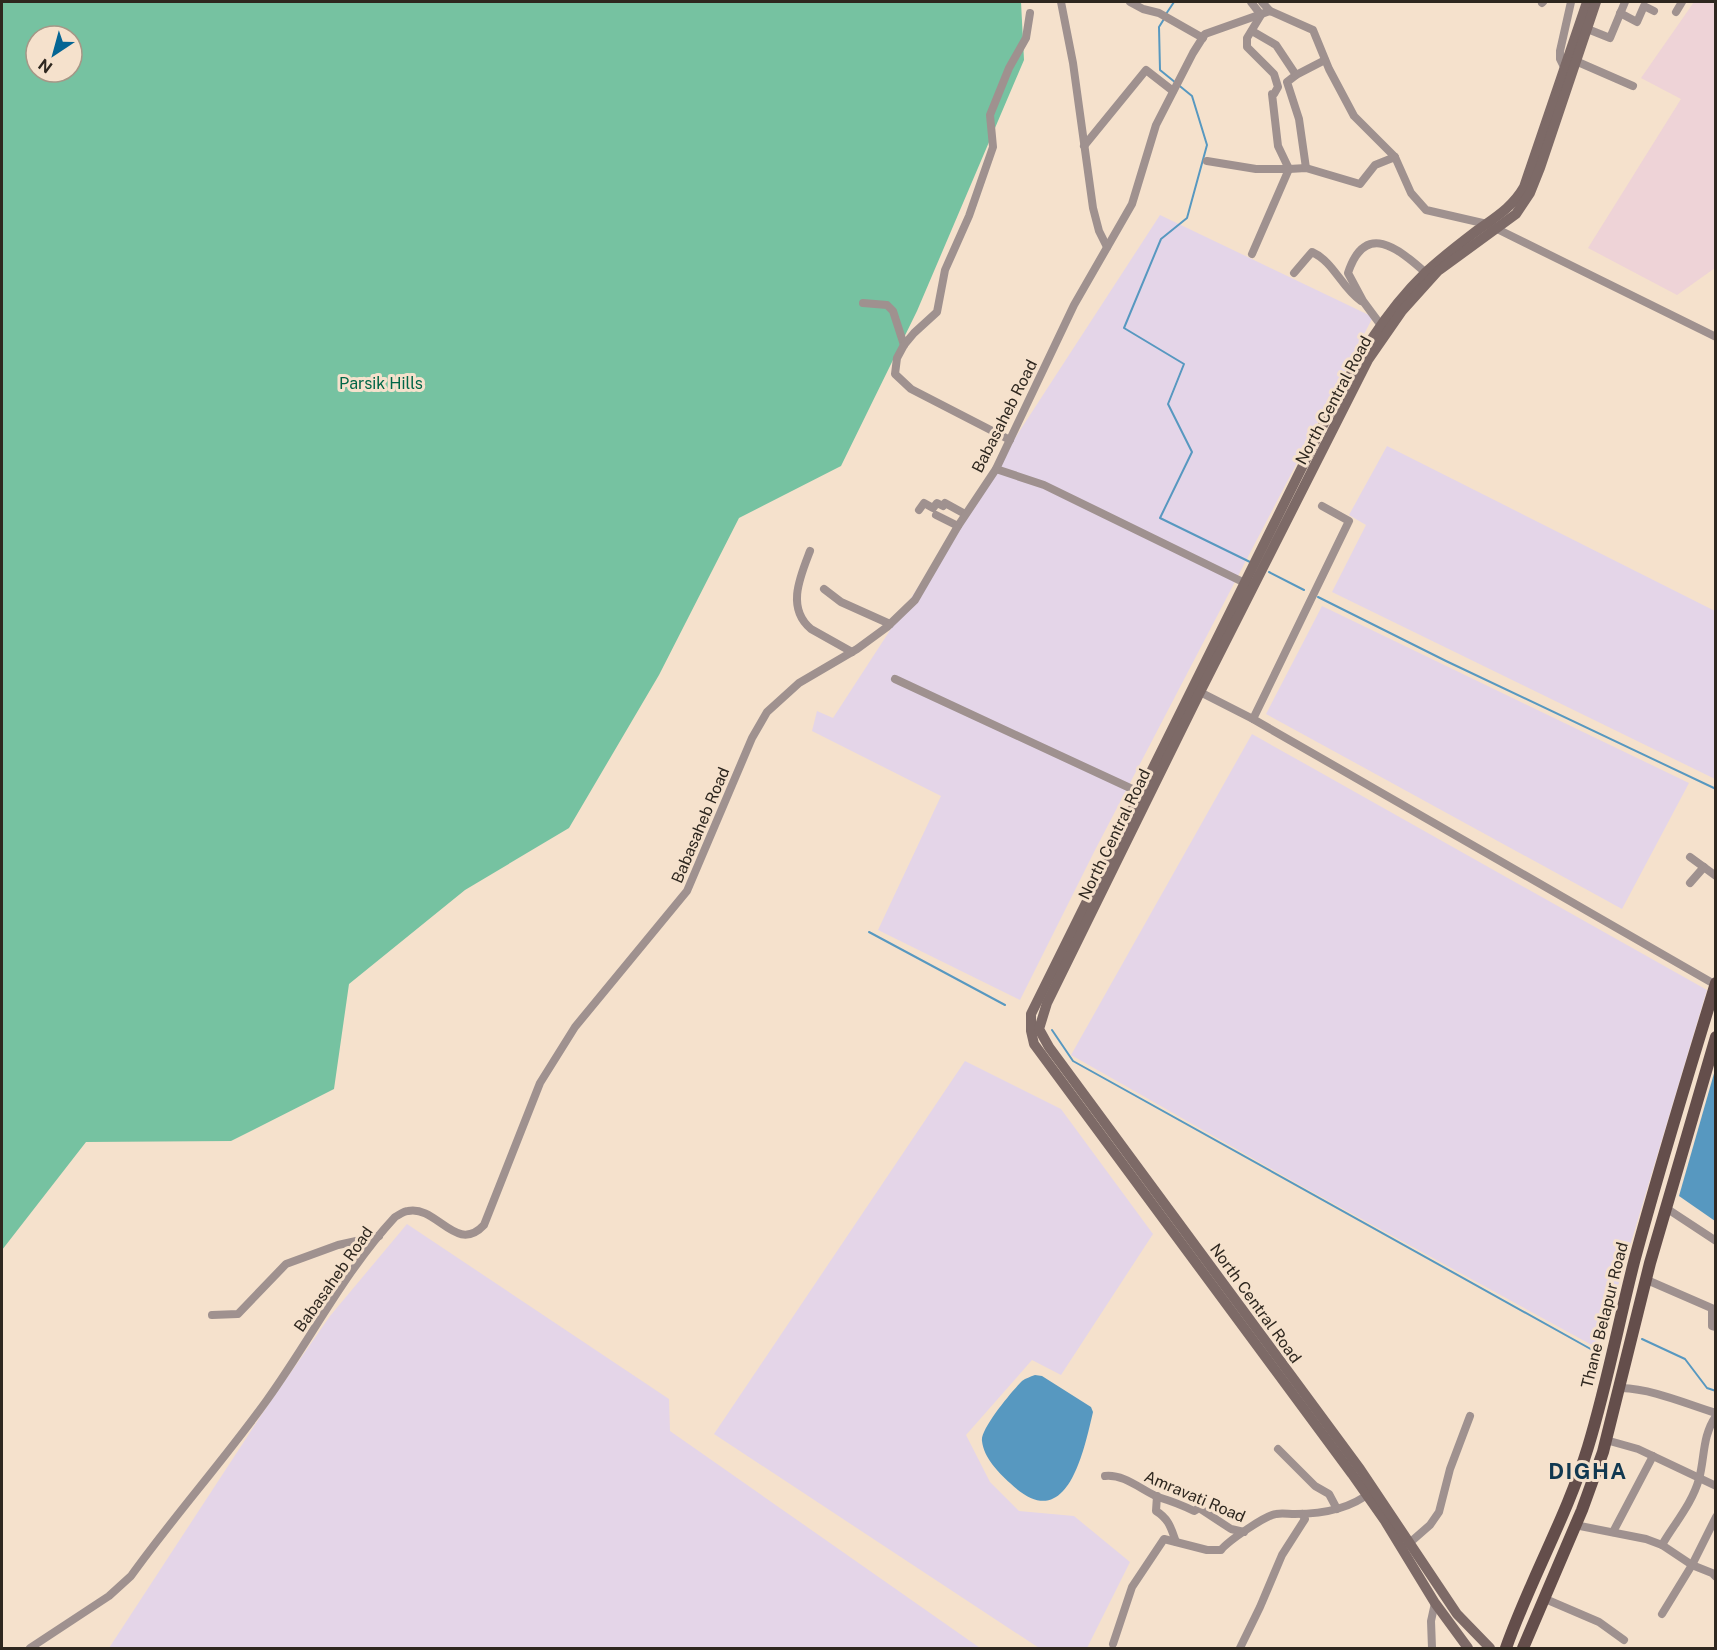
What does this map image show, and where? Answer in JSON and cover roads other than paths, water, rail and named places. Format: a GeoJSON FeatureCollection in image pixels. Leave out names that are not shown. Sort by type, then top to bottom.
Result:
{"type":"FeatureCollection","features":[{"type":"Feature","properties":{"kind":"main road","name":"North Central Road"},"geometry":{"type":"LineString","coordinates":[[1583,27],[1587,2]]}},
{"type":"Feature","properties":{"kind":"main road","name":"North Central Road"},"geometry":{"type":"LineString","coordinates":[[1490,1648],[1456,1614],[1371,1492],[1034,1044],[1035,1029],[1031,1014],[1145,795],[1166,740],[1197,690],[1249,585],[1368,360],[1402,311],[1438,271],[1492,226],[1510,207],[1524,187],[1583,27],[1596,2]]}},
{"type":"Feature","properties":{"kind":"main road","name":"North Central Road"},"geometry":{"type":"LineString","coordinates":[[1249,585],[1251,572],[1323,425],[1369,340],[1380,324],[1426,273],[1492,226]]}},
{"type":"Feature","properties":{"kind":"main road","name":"Thane Belapur Road"},"geometry":{"type":"LineString","coordinates":[[1506,1648],[1567,1504],[1588,1448],[1635,1259],[1715,985]]}},
{"type":"Feature","properties":{"kind":"main road","name":"Thane Belapur Road"},"geometry":{"type":"LineString","coordinates":[[1523,1648],[1575,1525],[1606,1440],[1666,1208],[1715,1040]]}},
{"type":"Feature","properties":{"kind":"main road","name":"North Central Road"},"geometry":{"type":"LineString","coordinates":[[1406,1545],[1435,1604],[1468,1648]]}},
{"type":"Feature","properties":{"kind":"street"},"geometry":{"type":"LineString","coordinates":[[1061,2],[1073,63],[1093,208],[1099,231],[1107,247]]}},
{"type":"Feature","properties":{"kind":"street"},"geometry":{"type":"LineString","coordinates":[[1130,2],[1143,9],[1159,13],[1203,38],[1205,34],[1270,11]]}},
{"type":"Feature","properties":{"kind":"street"},"geometry":{"type":"LineString","coordinates":[[1251,2],[1261,15]]}},
{"type":"Feature","properties":{"kind":"street"},"geometry":{"type":"LineString","coordinates":[[1262,2],[1270,11],[1313,30],[1325,60],[1354,116],[1395,158],[1411,193],[1426,210],[1492,226],[1716,337]]}},
{"type":"Feature","properties":{"kind":"street"},"geometry":{"type":"LineString","coordinates":[[1571,2],[1560,59],[1633,86]]}},
{"type":"Feature","properties":{"kind":"street"},"geometry":{"type":"LineString","coordinates":[[1583,27],[1610,38],[1625,2]]}},
{"type":"Feature","properties":{"kind":"street"},"geometry":{"type":"LineString","coordinates":[[1676,12],[1682,2]]}},
{"type":"Feature","properties":{"kind":"street"},"geometry":{"type":"LineString","coordinates":[[1620,13],[1637,22],[1644,6],[1654,11]]}},
{"type":"Feature","properties":{"kind":"street"},"geometry":{"type":"LineString","coordinates":[[1010,440],[911,389],[895,374],[897,358],[904,345],[937,312],[945,270],[969,216],[993,147],[990,115],[1009,68],[1026,38],[1030,13]]}},
{"type":"Feature","properties":{"kind":"street"},"geometry":{"type":"LineString","coordinates":[[1261,15],[1247,38],[1247,46],[1274,74],[1278,87]]}},
{"type":"Feature","properties":{"kind":"street"},"geometry":{"type":"LineString","coordinates":[[1252,31],[1276,45],[1296,75]]}},
{"type":"Feature","properties":{"kind":"street","name":"Babasaheb Road"},"geometry":{"type":"LineString","coordinates":[[30,1648],[104,1600],[131,1576],[267,1400],[339,1289],[395,1217],[407,1210],[420,1211],[454,1232],[466,1235],[476,1233],[484,1225],[540,1083],[575,1027],[687,891],[752,738],[767,712],[799,683],[852,652],[890,624],[915,600],[965,514],[996,469],[1074,305],[1132,204],[1156,125],[1203,38]]}},
{"type":"Feature","properties":{"kind":"street"},"geometry":{"type":"LineString","coordinates":[[1252,254],[1289,169],[1278,146],[1272,94],[1296,75],[1325,60]]}},
{"type":"Feature","properties":{"kind":"street"},"geometry":{"type":"LineString","coordinates":[[1084,146],[1146,70],[1173,91]]}},
{"type":"Feature","properties":{"kind":"street"},"geometry":{"type":"LineString","coordinates":[[1287,82],[1299,119],[1306,168]]}},
{"type":"Feature","properties":{"kind":"street"},"geometry":{"type":"LineString","coordinates":[[1206,161],[1256,169],[1306,168],[1360,184],[1375,165],[1395,158]]}},
{"type":"Feature","properties":{"kind":"street"},"geometry":{"type":"LineString","coordinates":[[1380,324],[1363,302],[1348,273],[1353,258],[1367,246],[1378,242],[1387,244],[1408,257],[1426,273]]}},
{"type":"Feature","properties":{"kind":"street"},"geometry":{"type":"LineString","coordinates":[[1294,273],[1312,252],[1326,260],[1350,293],[1363,302]]}},
{"type":"Feature","properties":{"kind":"street"},"geometry":{"type":"LineString","coordinates":[[863,303],[887,305],[893,311],[904,345]]}},
{"type":"Feature","properties":{"kind":"street"},"geometry":{"type":"LineString","coordinates":[[996,469],[1044,485],[1249,585]]}},
{"type":"Feature","properties":{"kind":"street"},"geometry":{"type":"LineString","coordinates":[[919,510],[924,503],[933,508],[937,503],[943,506],[945,503],[965,514]]}},
{"type":"Feature","properties":{"kind":"street"},"geometry":{"type":"LineString","coordinates":[[1253,719],[1349,521],[1322,506]]}},
{"type":"Feature","properties":{"kind":"street"},"geometry":{"type":"LineString","coordinates":[[936,515],[958,526]]}},
{"type":"Feature","properties":{"kind":"street"},"geometry":{"type":"LineString","coordinates":[[810,551],[801,574],[796,608],[805,625],[852,652]]}},
{"type":"Feature","properties":{"kind":"street"},"geometry":{"type":"LineString","coordinates":[[824,589],[841,602],[890,624]]}},
{"type":"Feature","properties":{"kind":"street"},"geometry":{"type":"LineString","coordinates":[[895,679],[1145,795]]}},
{"type":"Feature","properties":{"kind":"street"},"geometry":{"type":"LineString","coordinates":[[1197,690],[1253,719],[1715,985]]}},
{"type":"Feature","properties":{"kind":"street"},"geometry":{"type":"LineString","coordinates":[[1690,857],[1716,876]]}},
{"type":"Feature","properties":{"kind":"street"},"geometry":{"type":"LineString","coordinates":[[1690,884],[1704,867]]}},
{"type":"Feature","properties":{"kind":"street"},"geometry":{"type":"LineString","coordinates":[[1699,1037],[1715,1040]]}},
{"type":"Feature","properties":{"kind":"street"},"geometry":{"type":"LineString","coordinates":[[1666,1208],[1716,1241]]}},
{"type":"Feature","properties":{"kind":"street"},"geometry":{"type":"LineString","coordinates":[[212,1315],[238,1314],[286,1264],[338,1245],[379,1236]]}},
{"type":"Feature","properties":{"kind":"street"},"geometry":{"type":"LineString","coordinates":[[1647,1280],[1714,1309],[1712,1326],[1716,1327]]}},
{"type":"Feature","properties":{"kind":"street"},"geometry":{"type":"LineString","coordinates":[[1621,1388],[1643,1389],[1716,1414],[1708,1427],[1700,1479],[1691,1499],[1662,1545]]}},
{"type":"Feature","properties":{"kind":"street"},"geometry":{"type":"LineString","coordinates":[[1406,1545],[1430,1525],[1439,1512],[1450,1469],[1470,1416]]}},
{"type":"Feature","properties":{"kind":"street"},"geometry":{"type":"LineString","coordinates":[[1606,1440],[1638,1449],[1716,1486]]}},
{"type":"Feature","properties":{"kind":"street"},"geometry":{"type":"LineString","coordinates":[[1278,1449],[1315,1486],[1329,1494],[1337,1509]]}},
{"type":"Feature","properties":{"kind":"street"},"geometry":{"type":"LineString","coordinates":[[1613,1532],[1653,1456]]}},
{"type":"Feature","properties":{"kind":"street","name":"Amravati Road"},"geometry":{"type":"LineString","coordinates":[[1105,1476],[1112,1475],[1121,1478],[1157,1497],[1174,1501],[1194,1511],[1199,1508],[1231,1529],[1245,1532],[1264,1518],[1274,1514],[1302,1514],[1337,1509],[1355,1503],[1371,1492]]}},
{"type":"Feature","properties":{"kind":"street"},"geometry":{"type":"LineString","coordinates":[[1157,1497],[1156,1511],[1164,1516],[1170,1525],[1176,1542]]}},
{"type":"Feature","properties":{"kind":"street"},"geometry":{"type":"LineString","coordinates":[[1240,1648],[1282,1555],[1305,1519],[1302,1514]]}},
{"type":"Feature","properties":{"kind":"street"},"geometry":{"type":"LineString","coordinates":[[1662,1614],[1692,1565],[1716,1517]]}},
{"type":"Feature","properties":{"kind":"street"},"geometry":{"type":"LineString","coordinates":[[1575,1525],[1646,1539],[1662,1545],[1692,1565],[1716,1577]]}},
{"type":"Feature","properties":{"kind":"street"},"geometry":{"type":"LineString","coordinates":[[1113,1644],[1132,1587],[1164,1539],[1207,1550],[1221,1550],[1228,1541],[1245,1532]]}},
{"type":"Feature","properties":{"kind":"street"},"geometry":{"type":"LineString","coordinates":[[1543,1598],[1599,1622],[1624,1640]]}},
{"type":"Feature","properties":{"kind":"street"},"geometry":{"type":"LineString","coordinates":[[1432,1648],[1431,1621],[1435,1604]]}},
{"type":"Feature","properties":{"kind":"water"},"geometry":{"type":"Polygon","coordinates":[[[1715,1070],[1715,1221],[1679,1196],[1715,1070]]]}},
{"type":"Feature","properties":{"kind":"water"},"geometry":{"type":"Polygon","coordinates":[[[1035,1375],[1042,1376],[1091,1407],[1093,1412],[1084,1449],[1069,1484],[1058,1496],[1045,1501],[1029,1497],[1005,1479],[989,1459],[982,1441],[991,1419],[1005,1401],[1022,1381],[1035,1375]]]}},
{"type":"Feature","properties":{"kind":"waterway"},"geometry":{"type":"LineString","coordinates":[[1166,14],[1174,2]]}},
{"type":"Feature","properties":{"kind":"waterway"},"geometry":{"type":"LineString","coordinates":[[1164,19],[1159,27],[1160,70],[1192,96],[1207,145],[1187,218],[1161,239],[1124,328],[1184,364],[1168,404],[1192,452],[1160,518],[1250,562]]}},
{"type":"Feature","properties":{"kind":"waterway"},"geometry":{"type":"LineString","coordinates":[[1269,572],[1304,590]]}},
{"type":"Feature","properties":{"kind":"waterway"},"geometry":{"type":"LineString","coordinates":[[1318,597],[1446,661],[1716,789]]}},
{"type":"Feature","properties":{"kind":"waterway"},"geometry":{"type":"LineString","coordinates":[[869,932],[1005,1005]]}},
{"type":"Feature","properties":{"kind":"waterway"},"geometry":{"type":"LineString","coordinates":[[1052,1030],[1073,1061],[1596,1352]]}},
{"type":"Feature","properties":{"kind":"waterway"},"geometry":{"type":"LineString","coordinates":[[1642,1339],[1685,1359],[1707,1388],[1716,1391]]}},
{"type":"Feature","properties":{"kind":"district","name":"DIGHA"},"geometry":{"type":"Point","coordinates":[1588,1471]}},
{"type":"Feature","properties":{"kind":"park label","name":"Parsik Hills"},"geometry":{"type":"Point","coordinates":[381,383]}}]}
